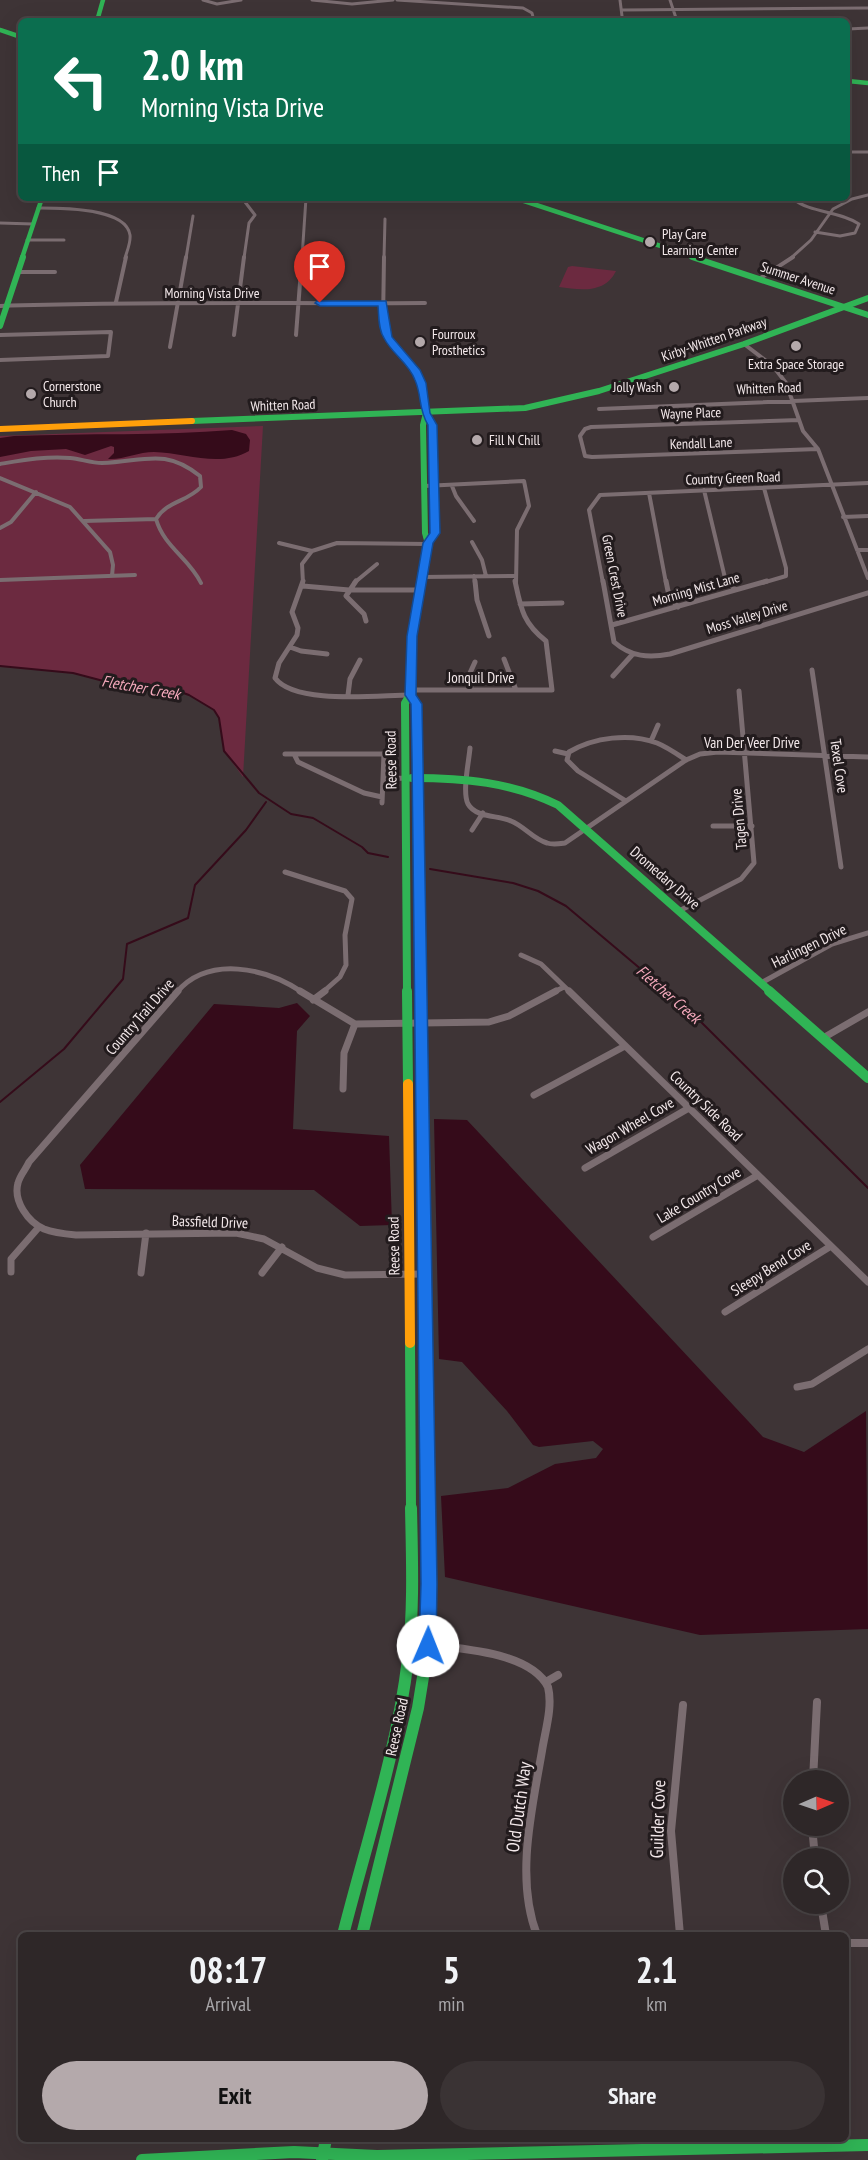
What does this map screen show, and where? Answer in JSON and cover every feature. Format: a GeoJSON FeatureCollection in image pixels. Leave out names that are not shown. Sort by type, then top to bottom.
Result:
{"type":"FeatureCollection","features":[{"type":"Feature","properties":{"kind":"main road"},"geometry":{"type":"LineString","coordinates":[[99,18],[103,0]]}},
{"type":"Feature","properties":{"kind":"main road"},"geometry":{"type":"LineString","coordinates":[[1,31],[18,36]]}},
{"type":"Feature","properties":{"kind":"main road"},"geometry":{"type":"LineString","coordinates":[[850,81],[868,82]]}},
{"type":"Feature","properties":{"kind":"main road"},"geometry":{"type":"LineString","coordinates":[[0,326],[3,306],[41,201]]}},
{"type":"Feature","properties":{"kind":"main road","name":"Summer Avenue"},"geometry":{"type":"LineString","coordinates":[[524,201],[868,315]]}},
{"type":"Feature","properties":{"kind":"main road","name":"Kirby-Whitten Parkway"},"geometry":{"type":"LineString","coordinates":[[566,400],[599,392],[744,344],[868,298]]}},
{"type":"Feature","properties":{"kind":"main road","name":"Whitten Road"},"geometry":{"type":"LineString","coordinates":[[0,429],[525,408],[566,400]]}},
{"type":"Feature","properties":{"kind":"main road","name":"Reese Road"},"geometry":{"type":"LineString","coordinates":[[344,1932],[401,1705],[411,1643],[405,703],[410,693],[412,636],[428,543],[425,533],[429,486],[423,425],[426,413]]}},
{"type":"Feature","properties":{"kind":"main road","name":"Reese Road"},"geometry":{"type":"LineString","coordinates":[[363,1932],[418,1708],[428,1646],[418,778],[416,704],[410,693]]}},
{"type":"Feature","properties":{"kind":"main road","name":"Dromedary Drive"},"geometry":{"type":"LineString","coordinates":[[407,778],[468,779],[503,783],[536,793],[558,805],[868,1078]]}},
{"type":"Feature","properties":{"kind":"main road"},"geometry":{"type":"LineString","coordinates":[[142,2160],[868,2145]]}},
{"type":"Feature","properties":{"kind":"street"},"geometry":{"type":"LineString","coordinates":[[203,0],[210,4],[241,0]]}},
{"type":"Feature","properties":{"kind":"street"},"geometry":{"type":"LineString","coordinates":[[312,0],[332,3],[379,3],[395,0],[454,2],[523,8],[532,13],[533,18]]}},
{"type":"Feature","properties":{"kind":"street"},"geometry":{"type":"LineString","coordinates":[[620,0],[622,16]]}},
{"type":"Feature","properties":{"kind":"street"},"geometry":{"type":"LineString","coordinates":[[670,0],[676,18]]}},
{"type":"Feature","properties":{"kind":"street"},"geometry":{"type":"LineString","coordinates":[[721,0],[724,9]]}},
{"type":"Feature","properties":{"kind":"street"},"geometry":{"type":"LineString","coordinates":[[770,0],[773,9]]}},
{"type":"Feature","properties":{"kind":"street"},"geometry":{"type":"LineString","coordinates":[[819,0],[822,9]]}},
{"type":"Feature","properties":{"kind":"street"},"geometry":{"type":"LineString","coordinates":[[622,10],[868,9]]}},
{"type":"Feature","properties":{"kind":"street"},"geometry":{"type":"LineString","coordinates":[[850,29],[868,28]]}},
{"type":"Feature","properties":{"kind":"street"},"geometry":{"type":"LineString","coordinates":[[850,152],[868,152]]}},
{"type":"Feature","properties":{"kind":"street"},"geometry":{"type":"LineString","coordinates":[[850,200],[868,195]]}},
{"type":"Feature","properties":{"kind":"street"},"geometry":{"type":"LineString","coordinates":[[234,335],[249,223],[255,215],[246,201]]}},
{"type":"Feature","properties":{"kind":"street"},"geometry":{"type":"LineString","coordinates":[[296,335],[306,201]]}},
{"type":"Feature","properties":{"kind":"street"},"geometry":{"type":"LineString","coordinates":[[796,201],[801,205],[853,220],[858,223],[859,227],[855,233],[847,236],[815,232]]}},
{"type":"Feature","properties":{"kind":"street"},"geometry":{"type":"LineString","coordinates":[[759,279],[802,249],[829,212],[845,201]]}},
{"type":"Feature","properties":{"kind":"street"},"geometry":{"type":"LineString","coordinates":[[39,208],[97,210],[125,225],[130,232],[130,237],[116,302]]}},
{"type":"Feature","properties":{"kind":"street"},"geometry":{"type":"LineString","coordinates":[[170,347],[193,216]]}},
{"type":"Feature","properties":{"kind":"street","name":"Reese Road"},"geometry":{"type":"LineString","coordinates":[[385,219],[383,322],[387,338],[415,370],[422,383],[426,413]]}},
{"type":"Feature","properties":{"kind":"street"},"geometry":{"type":"LineString","coordinates":[[0,222],[33,224]]}},
{"type":"Feature","properties":{"kind":"street"},"geometry":{"type":"LineString","coordinates":[[27,240],[64,240]]}},
{"type":"Feature","properties":{"kind":"street"},"geometry":{"type":"LineString","coordinates":[[17,272],[55,272]]}},
{"type":"Feature","properties":{"kind":"street","name":"Morning Vista Drive"},"geometry":{"type":"LineString","coordinates":[[3,306],[116,302],[177,304],[425,303]]}},
{"type":"Feature","properties":{"kind":"street"},"geometry":{"type":"LineString","coordinates":[[0,335],[111,332],[108,356],[0,360]]}},
{"type":"Feature","properties":{"kind":"street"},"geometry":{"type":"LineString","coordinates":[[744,344],[781,374],[788,387],[806,439],[818,449],[868,578]]}},
{"type":"Feature","properties":{"kind":"street","name":"Whitten Road"},"geometry":{"type":"LineString","coordinates":[[599,409],[868,398]]}},
{"type":"Feature","properties":{"kind":"street","name":"Wayne Place"},"geometry":{"type":"LineString","coordinates":[[585,456],[580,436],[585,429],[591,427],[799,420]]}},
{"type":"Feature","properties":{"kind":"street","name":"Kendall Lane"},"geometry":{"type":"LineString","coordinates":[[585,456],[818,449]]}},
{"type":"Feature","properties":{"kind":"street"},"geometry":{"type":"LineString","coordinates":[[112,576],[113,565],[110,552],[70,507],[0,476],[4,469],[0,464],[26,458],[55,456],[101,463],[152,457],[184,463],[200,476],[201,487],[192,495],[165,506],[156,519]]}},
{"type":"Feature","properties":{"kind":"street"},"geometry":{"type":"LineString","coordinates":[[429,486],[524,481],[529,506],[517,530],[514,576],[520,604],[562,603]]}},
{"type":"Feature","properties":{"kind":"street","name":"Country Green Road"},"geometry":{"type":"LineString","coordinates":[[600,495],[868,483]]}},
{"type":"Feature","properties":{"kind":"street"},"geometry":{"type":"LineString","coordinates":[[452,486],[454,496],[468,508],[474,521]]}},
{"type":"Feature","properties":{"kind":"street","name":"Morning Mist Lane"},"geometry":{"type":"LineString","coordinates":[[612,625],[786,576],[786,568],[764,488]]}},
{"type":"Feature","properties":{"kind":"street"},"geometry":{"type":"LineString","coordinates":[[704,490],[725,578],[735,590]]}},
{"type":"Feature","properties":{"kind":"street"},"geometry":{"type":"LineString","coordinates":[[0,528],[11,522],[36,492]]}},
{"type":"Feature","properties":{"kind":"street"},"geometry":{"type":"LineString","coordinates":[[649,493],[669,596],[678,607]]}},
{"type":"Feature","properties":{"kind":"street","name":"Green Crest Drive"},"geometry":{"type":"LineString","coordinates":[[600,495],[589,510],[614,642],[622,650],[633,655]]}},
{"type":"Feature","properties":{"kind":"street"},"geometry":{"type":"LineString","coordinates":[[843,517],[868,516]]}},
{"type":"Feature","properties":{"kind":"street"},"geometry":{"type":"LineString","coordinates":[[84,521],[156,519]]}},
{"type":"Feature","properties":{"kind":"street"},"geometry":{"type":"LineString","coordinates":[[156,519],[164,542],[188,561],[201,583]]}},
{"type":"Feature","properties":{"kind":"street"},"geometry":{"type":"LineString","coordinates":[[472,542],[482,560],[486,576]]}},
{"type":"Feature","properties":{"kind":"street"},"geometry":{"type":"LineString","coordinates":[[279,543],[312,551]]}},
{"type":"Feature","properties":{"kind":"street"},"geometry":{"type":"LineString","coordinates":[[327,654],[301,651],[290,647],[298,630],[292,612],[303,586],[302,564],[312,551],[337,543],[428,543]]}},
{"type":"Feature","properties":{"kind":"street"},"geometry":{"type":"LineString","coordinates":[[857,550],[868,550]]}},
{"type":"Feature","properties":{"kind":"street"},"geometry":{"type":"LineString","coordinates":[[366,621],[364,614],[346,596],[349,590],[376,564]]}},
{"type":"Feature","properties":{"kind":"street"},"geometry":{"type":"LineString","coordinates":[[0,580],[135,575]]}},
{"type":"Feature","properties":{"kind":"street"},"geometry":{"type":"LineString","coordinates":[[474,576],[477,600],[489,636]]}},
{"type":"Feature","properties":{"kind":"street"},"geometry":{"type":"LineString","coordinates":[[422,577],[514,576]]}},
{"type":"Feature","properties":{"kind":"street"},"geometry":{"type":"LineString","coordinates":[[303,586],[349,590],[420,590]]}},
{"type":"Feature","properties":{"kind":"street","name":"Moss Valley Drive"},"geometry":{"type":"LineString","coordinates":[[633,655],[657,657],[670,654],[868,592]]}},
{"type":"Feature","properties":{"kind":"street","name":"Jonquil Drive"},"geometry":{"type":"LineString","coordinates":[[290,647],[278,661],[276,678],[281,686],[294,691],[348,695],[471,690],[552,690],[546,641],[532,631],[523,616],[520,604]]}},
{"type":"Feature","properties":{"kind":"street"},"geometry":{"type":"LineString","coordinates":[[613,676],[633,655]]}},
{"type":"Feature","properties":{"kind":"street"},"geometry":{"type":"LineString","coordinates":[[504,659],[516,690]]}},
{"type":"Feature","properties":{"kind":"street"},"geometry":{"type":"LineString","coordinates":[[348,695],[350,679],[360,660]]}},
{"type":"Feature","properties":{"kind":"street"},"geometry":{"type":"LineString","coordinates":[[471,690],[470,673],[475,663]]}},
{"type":"Feature","properties":{"kind":"street","name":"Texel Cove"},"geometry":{"type":"LineString","coordinates":[[812,670],[841,867]]}},
{"type":"Feature","properties":{"kind":"street","name":"Tagen Drive"},"geometry":{"type":"LineString","coordinates":[[679,911],[748,873],[755,859],[739,691]]}},
{"type":"Feature","properties":{"kind":"street"},"geometry":{"type":"LineString","coordinates":[[651,741],[658,725]]}},
{"type":"Feature","properties":{"kind":"street"},"geometry":{"type":"LineString","coordinates":[[555,751],[568,754],[580,745],[599,740],[651,741],[686,760]]}},
{"type":"Feature","properties":{"kind":"street"},"geometry":{"type":"LineString","coordinates":[[470,748],[467,801],[474,809],[483,813],[472,830]]}},
{"type":"Feature","properties":{"kind":"street","name":"Van Der Veer Drive"},"geometry":{"type":"LineString","coordinates":[[483,813],[515,823],[541,842],[560,848],[686,760],[706,753],[868,757]]}},
{"type":"Feature","properties":{"kind":"street"},"geometry":{"type":"LineString","coordinates":[[285,754],[294,754],[384,754],[382,800],[298,762],[294,754]]}},
{"type":"Feature","properties":{"kind":"street"},"geometry":{"type":"LineString","coordinates":[[568,754],[569,763],[574,768],[626,801]]}},
{"type":"Feature","properties":{"kind":"street"},"geometry":{"type":"LineString","coordinates":[[383,779],[407,778]]}},
{"type":"Feature","properties":{"kind":"street"},"geometry":{"type":"LineString","coordinates":[[713,826],[752,826]]}},
{"type":"Feature","properties":{"kind":"street"},"geometry":{"type":"LineString","coordinates":[[285,872],[345,891],[352,899],[352,907],[345,929],[344,944],[347,959],[343,971],[336,982],[312,1000]]}},
{"type":"Feature","properties":{"kind":"street","name":"Harlingen Drive"},"geometry":{"type":"LineString","coordinates":[[761,983],[832,944],[868,933]]}},
{"type":"Feature","properties":{"kind":"street","name":"Country Side Road"},"geometry":{"type":"LineString","coordinates":[[521,955],[537,962],[564,987],[868,1282]]}},
{"type":"Feature","properties":{"kind":"street","name":"Country Trail Drive"},"geometry":{"type":"LineString","coordinates":[[39,1227],[28,1220],[18,1201],[18,1184],[29,1162],[186,982],[209,972],[237,969],[263,972],[285,981],[312,1000],[355,1024],[408,1025],[493,1022],[564,987]]}},
{"type":"Feature","properties":{"kind":"street"},"geometry":{"type":"LineString","coordinates":[[822,1038],[868,1012]]}},
{"type":"Feature","properties":{"kind":"street"},"geometry":{"type":"LineString","coordinates":[[343,1089],[344,1053],[355,1024]]}},
{"type":"Feature","properties":{"kind":"street"},"geometry":{"type":"LineString","coordinates":[[534,1095],[625,1046]]}},
{"type":"Feature","properties":{"kind":"street","name":"Wagon Wheel Cove"},"geometry":{"type":"LineString","coordinates":[[585,1168],[689,1108]]}},
{"type":"Feature","properties":{"kind":"street","name":"Lake Country Cove"},"geometry":{"type":"LineString","coordinates":[[653,1238],[758,1175]]}},
{"type":"Feature","properties":{"kind":"street"},"geometry":{"type":"LineString","coordinates":[[11,1272],[11,1259],[39,1227]]}},
{"type":"Feature","properties":{"kind":"street","name":"Bassfield Drive"},"geometry":{"type":"LineString","coordinates":[[39,1227],[54,1233],[76,1235],[236,1233],[264,1239],[317,1268],[345,1275],[425,1274]]}},
{"type":"Feature","properties":{"kind":"street"},"geometry":{"type":"LineString","coordinates":[[141,1273],[146,1233]]}},
{"type":"Feature","properties":{"kind":"street","name":"Sleepy Bend Cove"},"geometry":{"type":"LineString","coordinates":[[725,1312],[831,1246]]}},
{"type":"Feature","properties":{"kind":"street"},"geometry":{"type":"LineString","coordinates":[[262,1273],[282,1247]]}},
{"type":"Feature","properties":{"kind":"street"},"geometry":{"type":"LineString","coordinates":[[797,1387],[812,1384],[868,1349]]}},
{"type":"Feature","properties":{"kind":"street"},"geometry":{"type":"LineString","coordinates":[[411,1643],[456,1648],[513,1661],[530,1668],[546,1682],[558,1675]]}},
{"type":"Feature","properties":{"kind":"street","name":"Old Dutch Way"},"geometry":{"type":"LineString","coordinates":[[535,1932],[529,1917],[527,1863],[549,1708],[549,1689],[546,1682]]}},
{"type":"Feature","properties":{"kind":"street"},"geometry":{"type":"LineString","coordinates":[[814,1770],[817,1702]]}},
{"type":"Feature","properties":{"kind":"street","name":"Guilder Cove"},"geometry":{"type":"LineString","coordinates":[[681,1932],[671,1831],[683,1705]]}},
{"type":"Feature","properties":{"kind":"street"},"geometry":{"type":"LineString","coordinates":[[823,1914],[826,1932]]}},
{"type":"Feature","properties":{"kind":"street"},"geometry":{"type":"LineString","coordinates":[[849,1943],[868,1943]]}},
{"type":"Feature","properties":{"kind":"street"},"geometry":{"type":"LineString","coordinates":[[665,2149],[666,2160]]}},
{"type":"Feature","properties":{"kind":"shaded area"},"geometry":{"type":"Polygon","coordinates":[[[568,267],[616,271],[605,284],[599,287],[575,289],[559,287],[568,267]]]}},
{"type":"Feature","properties":{"kind":"shaded area"},"geometry":{"type":"Polygon","coordinates":[[[263,426],[243,777],[224,751],[219,718],[214,710],[189,695],[178,691],[134,689],[73,673],[0,666],[0,436],[263,426]]]}},
{"type":"Feature","properties":{"kind":"shaded area"},"geometry":{"type":"Polygon","coordinates":[[[232,430],[246,434],[250,440],[249,451],[226,458],[203,458],[154,452],[108,459],[114,453],[114,447],[111,446],[85,455],[66,449],[31,451],[0,457],[0,438],[14,436],[232,430]]]}},
{"type":"Feature","properties":{"kind":"shaded area"},"geometry":{"type":"Polygon","coordinates":[[[297,1003],[310,1016],[297,1031],[293,1129],[389,1136],[392,1225],[360,1226],[314,1190],[85,1189],[80,1165],[214,1004],[279,1008],[297,1003]]]}},
{"type":"Feature","properties":{"kind":"shaded area"},"geometry":{"type":"Polygon","coordinates":[[[434,1119],[467,1120],[763,1437],[804,1452],[866,1411],[868,1629],[700,1635],[445,1577],[441,1496],[508,1488],[555,1464],[596,1458],[603,1449],[593,1441],[539,1447],[533,1445],[507,1411],[462,1362],[439,1359],[434,1119]]]}},
{"type":"Feature","properties":{"kind":"waterway","name":"Fletcher Creek"},"geometry":{"type":"LineString","coordinates":[[0,666],[73,673],[134,689],[178,691],[189,695],[214,710],[219,718],[224,751],[259,793],[291,814],[313,818],[362,847],[368,853],[388,857]]}},
{"type":"Feature","properties":{"kind":"waterway"},"geometry":{"type":"LineString","coordinates":[[0,1102],[64,1049],[123,979],[127,944],[188,918],[195,885],[246,830],[266,802]]}},
{"type":"Feature","properties":{"kind":"waterway","name":"Fletcher Creek"},"geometry":{"type":"LineString","coordinates":[[430,869],[513,883],[538,891],[566,906],[687,1008],[868,1188]]}},
{"type":"Feature","properties":{"kind":"traffic: fast"},"geometry":{"type":"LineString","coordinates":[[98,18],[103,0]]}},
{"type":"Feature","properties":{"kind":"traffic: fast"},"geometry":{"type":"LineString","coordinates":[[0,30],[18,36]]}},
{"type":"Feature","properties":{"kind":"traffic: fast"},"geometry":{"type":"LineString","coordinates":[[850,81],[868,83]]}},
{"type":"Feature","properties":{"kind":"traffic: fast"},"geometry":{"type":"LineString","coordinates":[[0,326],[41,201]]}},
{"type":"Feature","properties":{"kind":"traffic: fast"},"geometry":{"type":"LineString","coordinates":[[524,201],[868,315]]}},
{"type":"Feature","properties":{"kind":"traffic: fast"},"geometry":{"type":"LineString","coordinates":[[192,421],[525,408],[599,391],[744,344],[868,298]]}},
{"type":"Feature","properties":{"kind":"traffic: fast"},"geometry":{"type":"LineString","coordinates":[[426,413],[433,425],[435,533],[428,544]]}},
{"type":"Feature","properties":{"kind":"traffic: fast"},"geometry":{"type":"LineString","coordinates":[[408,1084],[405,703],[410,695],[412,636],[428,544],[425,533],[423,425],[426,413]]}},
{"type":"Feature","properties":{"kind":"traffic: fast"},"geometry":{"type":"LineString","coordinates":[[410,695],[416,704],[420,940]]}},
{"type":"Feature","properties":{"kind":"traffic: fast"},"geometry":{"type":"LineString","coordinates":[[412,778],[450,778],[505,785],[558,805],[868,1078]]}},
{"type":"Feature","properties":{"kind":"traffic: fast"},"geometry":{"type":"LineString","coordinates":[[363,1932],[418,1708],[428,1646],[425,1312]]}},
{"type":"Feature","properties":{"kind":"traffic: fast"},"geometry":{"type":"LineString","coordinates":[[344,1932],[395,1733],[408,1658],[412,1582],[410,1343]]}},
{"type":"Feature","properties":{"kind":"traffic: fast"},"geometry":{"type":"LineString","coordinates":[[322,2160],[325,2142]]}},
{"type":"Feature","properties":{"kind":"traffic: fast"},"geometry":{"type":"LineString","coordinates":[[142,2160],[294,2152],[377,2156],[868,2145]]}},
{"type":"Feature","properties":{"kind":"traffic: slow"},"geometry":{"type":"LineString","coordinates":[[0,429],[192,421]]}},
{"type":"Feature","properties":{"kind":"traffic: slow"},"geometry":{"type":"LineString","coordinates":[[420,940],[425,1312]]}},
{"type":"Feature","properties":{"kind":"traffic: slow"},"geometry":{"type":"LineString","coordinates":[[408,1084],[410,1343]]}},
{"type":"Feature","properties":{"kind":"place","name":"Play Care Learning Center"},"geometry":{"type":"Point","coordinates":[650,242]}},
{"type":"Feature","properties":{"kind":"place","name":"Fourroux Prosthetics"},"geometry":{"type":"Point","coordinates":[420,342]}},
{"type":"Feature","properties":{"kind":"place","name":"Extra Space Storage"},"geometry":{"type":"Point","coordinates":[796,346]}},
{"type":"Feature","properties":{"kind":"place","name":"Jolly Wash"},"geometry":{"type":"Point","coordinates":[674,387]}},
{"type":"Feature","properties":{"kind":"place","name":"Cornerstone Church"},"geometry":{"type":"Point","coordinates":[31,394]}},
{"type":"Feature","properties":{"kind":"place","name":"Fill N Chill"},"geometry":{"type":"Point","coordinates":[477,440]}},
{"type":"Feature","properties":{"kind":"route"},"geometry":{"type":"LineString","coordinates":[[320,303],[383,303],[383,322],[387,338],[415,370],[422,383],[426,413],[433,425],[435,533],[428,543],[412,636],[410,695],[416,704],[428,1646]]}}]}
